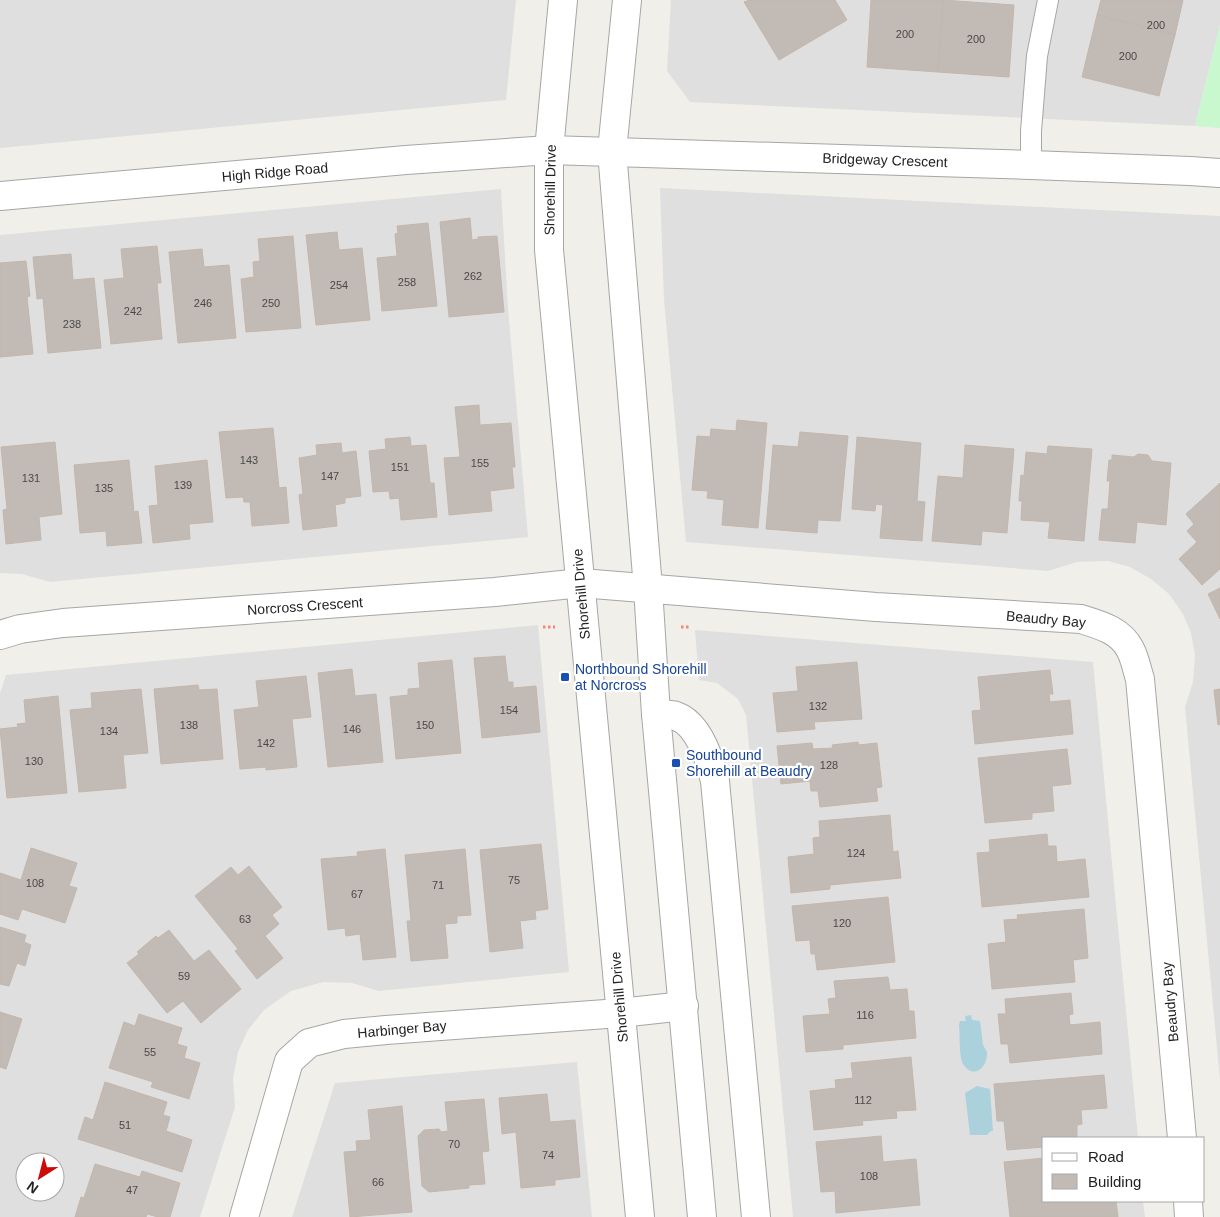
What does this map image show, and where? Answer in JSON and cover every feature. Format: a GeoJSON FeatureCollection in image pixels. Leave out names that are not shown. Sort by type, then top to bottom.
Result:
{"type":"FeatureCollection","features":[{"type":"Feature","properties":{"kind":"street","name":"Shorehill Drive"},"geometry":{"type":"LineString","coordinates":[[563,0],[549,150],[549,250],[640,1217]]}},
{"type":"Feature","properties":{"kind":"street"},"geometry":{"type":"LineString","coordinates":[[627,0],[612,151],[648,588],[656,714],[702,1217]]}},
{"type":"Feature","properties":{"kind":"street","name":"Bridgeway Crescent"},"geometry":{"type":"LineString","coordinates":[[549,150],[1031,165],[1220,173]]}},
{"type":"Feature","properties":{"kind":"street","name":"High Ridge Road"},"geometry":{"type":"LineString","coordinates":[[0,196],[406,160],[549,150]]}},
{"type":"Feature","properties":{"kind":"street","name":"Norcross Crescent"},"geometry":{"type":"LineString","coordinates":[[0,635],[20,629],[63,623],[495,592],[581,583],[611,585]]}},
{"type":"Feature","properties":{"kind":"street","name":"Beaudry Bay"},"geometry":{"type":"LineString","coordinates":[[611,585],[876,607],[1081,619],[1108,628],[1120,636],[1130,649],[1140,680],[1182,1137]]}},
{"type":"Feature","properties":{"kind":"street"},"geometry":{"type":"LineString","coordinates":[[656,714],[676,716],[687,724],[699,738],[710,759],[715,781],[756,1217]]}},
{"type":"Feature","properties":{"kind":"street","name":"Harbinger Bay"},"geometry":{"type":"LineString","coordinates":[[244,1217],[289,1061],[308,1043],[344,1034],[620,1013],[684,1006]]}},
{"type":"Feature","properties":{"kind":"street"},"geometry":{"type":"LineString","coordinates":[[1188,1202],[1190,1217]]}},
{"type":"Feature","properties":{"kind":"lane"},"geometry":{"type":"LineString","coordinates":[[1031,165],[1037,56],[1048,0]]}},
{"type":"Feature","properties":{"kind":"shaded area"},"geometry":{"type":"Polygon","coordinates":[[[0,0],[516,0],[506,100],[0,148],[0,0]]]}},
{"type":"Feature","properties":{"kind":"shaded area"},"geometry":{"type":"Polygon","coordinates":[[[671,0],[1220,0],[1220,25],[1195,126],[690,102],[667,71],[671,0]]]}},
{"type":"Feature","properties":{"kind":"shaded area"},"geometry":{"type":"Polygon","coordinates":[[[660,188],[1220,216],[1220,1080],[1185,707],[1193,682],[1195,655],[1191,633],[1183,614],[1169,594],[1151,579],[1130,567],[1108,561],[1077,562],[1048,571],[686,542],[664,300],[660,188]]]}},
{"type":"Feature","properties":{"kind":"shaded area"},"geometry":{"type":"Polygon","coordinates":[[[501,189],[508,308],[528,537],[50,582],[22,574],[0,573],[0,235],[501,189]]]}},
{"type":"Feature","properties":{"kind":"shaded area"},"geometry":{"type":"Polygon","coordinates":[[[538,625],[569,972],[379,991],[352,983],[323,982],[291,991],[264,1010],[248,1030],[238,1052],[233,1079],[235,1107],[200,1217],[0,1217],[0,693],[6,675],[538,625]]]}},
{"type":"Feature","properties":{"kind":"shaded area"},"geometry":{"type":"Polygon","coordinates":[[[695,630],[1093,662],[1138,1137],[1042,1137],[1042,1202],[1143,1202],[1145,1217],[793,1217],[746,715],[738,699],[717,683],[699,680],[695,630]]]}},
{"type":"Feature","properties":{"kind":"shaded area"},"geometry":{"type":"Polygon","coordinates":[[[577,1062],[592,1217],[292,1217],[335,1083],[577,1062]]]}},
{"type":"Feature","properties":{"kind":"green space"},"geometry":{"type":"Polygon","coordinates":[[[1220,25],[1220,128],[1195,126],[1220,25]]]}},
{"type":"Feature","properties":{"kind":"water"},"geometry":{"type":"Polygon","coordinates":[[[971,1015],[972,1020],[980,1021],[983,1045],[987,1052],[985,1063],[979,1070],[975,1071],[967,1069],[963,1064],[960,1051],[960,1021],[966,1021],[965,1016],[971,1015]]]}},
{"type":"Feature","properties":{"kind":"water"},"geometry":{"type":"Polygon","coordinates":[[[977,1086],[990,1089],[993,1131],[987,1135],[970,1135],[965,1093],[977,1086]]]}},
{"type":"Feature","properties":{"kind":"building"},"geometry":{"type":"Polygon","coordinates":[[[749,0],[835,0],[847,20],[779,60],[744,2],[749,0]]]}},
{"type":"Feature","properties":{"kind":"building"},"geometry":{"type":"Polygon","coordinates":[[[871,0],[943,0],[938,72],[867,67],[871,0]]]}},
{"type":"Feature","properties":{"kind":"building"},"geometry":{"type":"Polygon","coordinates":[[[943,0],[1014,5],[1009,77],[938,72],[943,0]]]}},
{"type":"Feature","properties":{"kind":"building"},"geometry":{"type":"Polygon","coordinates":[[[1101,0],[1183,0],[1175,35],[1097,15],[1101,0]]]}},
{"type":"Feature","properties":{"kind":"building"},"geometry":{"type":"Polygon","coordinates":[[[1097,15],[1175,35],[1159,96],[1082,77],[1097,15]]]}},
{"type":"Feature","properties":{"kind":"building"},"geometry":{"type":"Polygon","coordinates":[[[470,218],[472,240],[478,239],[478,237],[497,236],[504,312],[449,317],[440,222],[470,218]]]}},
{"type":"Feature","properties":{"kind":"building"},"geometry":{"type":"Polygon","coordinates":[[[428,223],[437,306],[382,311],[377,258],[397,256],[395,234],[398,233],[397,226],[428,223]]]}},
{"type":"Feature","properties":{"kind":"building"},"geometry":{"type":"Polygon","coordinates":[[[337,232],[339,250],[362,248],[370,320],[316,325],[306,235],[337,232]]]}},
{"type":"Feature","properties":{"kind":"building"},"geometry":{"type":"Polygon","coordinates":[[[293,236],[301,328],[246,332],[241,279],[254,277],[253,262],[260,261],[258,239],[293,236]]]}},
{"type":"Feature","properties":{"kind":"building"},"geometry":{"type":"Polygon","coordinates":[[[157,246],[161,283],[157,283],[162,339],[111,344],[104,280],[124,278],[121,249],[157,246]]]}},
{"type":"Feature","properties":{"kind":"building"},"geometry":{"type":"Polygon","coordinates":[[[202,249],[204,267],[229,265],[236,338],[178,343],[169,252],[202,249]]]}},
{"type":"Feature","properties":{"kind":"building"},"geometry":{"type":"Polygon","coordinates":[[[71,254],[73,280],[94,278],[101,348],[48,353],[43,298],[37,299],[33,257],[71,254]]]}},
{"type":"Feature","properties":{"kind":"building"},"geometry":{"type":"Polygon","coordinates":[[[26,261],[30,296],[27,297],[33,354],[0,357],[0,263],[26,261]]]}},
{"type":"Feature","properties":{"kind":"building"},"geometry":{"type":"Polygon","coordinates":[[[479,405],[480,425],[511,423],[515,467],[512,467],[514,488],[490,491],[492,511],[449,515],[444,458],[460,457],[455,407],[479,405]]]}},
{"type":"Feature","properties":{"kind":"building"},"geometry":{"type":"Polygon","coordinates":[[[737,420],[767,423],[758,528],[722,525],[724,500],[707,498],[708,491],[692,490],[697,436],[710,437],[711,429],[736,431],[737,420]]]}},
{"type":"Feature","properties":{"kind":"building"},"geometry":{"type":"Polygon","coordinates":[[[273,428],[279,488],[286,487],[289,523],[252,526],[250,502],[244,502],[243,497],[226,498],[219,432],[273,428]]]}},
{"type":"Feature","properties":{"kind":"building"},"geometry":{"type":"Polygon","coordinates":[[[800,432],[848,436],[840,521],[818,520],[817,533],[766,529],[773,445],[798,447],[800,432]]]}},
{"type":"Feature","properties":{"kind":"building"},"geometry":{"type":"Polygon","coordinates":[[[410,437],[411,446],[426,445],[430,483],[434,483],[437,517],[401,520],[399,498],[390,499],[389,491],[373,492],[369,451],[386,449],[385,439],[410,437]]]}},
{"type":"Feature","properties":{"kind":"building"},"geometry":{"type":"Polygon","coordinates":[[[857,437],[921,443],[917,501],[925,502],[922,541],[880,538],[883,505],[876,504],[875,511],[852,509],[857,437]]]}},
{"type":"Feature","properties":{"kind":"building"},"geometry":{"type":"Polygon","coordinates":[[[55,442],[62,514],[39,517],[41,540],[6,544],[3,510],[7,509],[1,447],[55,442]]]}},
{"type":"Feature","properties":{"kind":"building"},"geometry":{"type":"Polygon","coordinates":[[[341,443],[342,453],[356,451],[361,496],[345,498],[345,503],[335,505],[337,526],[303,530],[299,495],[303,494],[299,458],[317,455],[316,445],[341,443]]]}},
{"type":"Feature","properties":{"kind":"building"},"geometry":{"type":"Polygon","coordinates":[[[965,445],[1014,449],[1007,533],[982,531],[981,545],[932,541],[938,476],[963,478],[965,445]]]}},
{"type":"Feature","properties":{"kind":"building"},"geometry":{"type":"Polygon","coordinates":[[[1048,446],[1092,449],[1084,541],[1048,538],[1050,522],[1021,520],[1022,501],[1019,501],[1021,475],[1024,476],[1026,452],[1047,454],[1048,446]]]}},
{"type":"Feature","properties":{"kind":"building"},"geometry":{"type":"Polygon","coordinates":[[[1138,454],[1148,455],[1152,461],[1171,463],[1166,525],[1137,522],[1135,543],[1099,540],[1102,509],[1108,509],[1110,481],[1107,481],[1109,460],[1112,460],[1112,455],[1134,457],[1138,454]]]}},
{"type":"Feature","properties":{"kind":"building"},"geometry":{"type":"Polygon","coordinates":[[[129,460],[134,512],[138,511],[142,543],[107,546],[106,531],[80,533],[74,465],[129,460]]]}},
{"type":"Feature","properties":{"kind":"building"},"geometry":{"type":"Polygon","coordinates":[[[207,460],[213,522],[189,524],[190,539],[153,543],[149,506],[158,505],[155,466],[207,460]]]}},
{"type":"Feature","properties":{"kind":"building"},"geometry":{"type":"Polygon","coordinates":[[[1220,483],[1220,569],[1202,585],[1179,559],[1197,542],[1187,531],[1194,524],[1186,514],[1220,483]]]}},
{"type":"Feature","properties":{"kind":"building"},"geometry":{"type":"Polygon","coordinates":[[[1220,588],[1220,619],[1208,594],[1220,588]]]}},
{"type":"Feature","properties":{"kind":"building"},"geometry":{"type":"Polygon","coordinates":[[[505,656],[508,682],[513,682],[513,688],[536,686],[540,732],[482,738],[474,658],[505,656]]]}},
{"type":"Feature","properties":{"kind":"building"},"geometry":{"type":"Polygon","coordinates":[[[452,660],[461,753],[396,759],[390,697],[408,695],[408,689],[420,688],[418,663],[452,660]]]}},
{"type":"Feature","properties":{"kind":"building"},"geometry":{"type":"Polygon","coordinates":[[[857,662],[862,719],[814,722],[815,729],[777,732],[773,693],[798,691],[796,667],[857,662]]]}},
{"type":"Feature","properties":{"kind":"building"},"geometry":{"type":"Polygon","coordinates":[[[352,669],[355,696],[376,694],[383,762],[328,767],[318,673],[352,669]]]}},
{"type":"Feature","properties":{"kind":"building"},"geometry":{"type":"Polygon","coordinates":[[[1050,670],[1053,694],[1049,694],[1050,702],[1070,700],[1073,734],[975,744],[972,711],[981,710],[978,677],[1050,670]]]}},
{"type":"Feature","properties":{"kind":"building"},"geometry":{"type":"Polygon","coordinates":[[[306,676],[311,717],[292,719],[297,767],[266,770],[266,767],[240,769],[234,710],[259,707],[256,681],[306,676]]]}},
{"type":"Feature","properties":{"kind":"building"},"geometry":{"type":"Polygon","coordinates":[[[198,685],[199,690],[217,689],[223,759],[161,764],[154,689],[198,685]]]}},
{"type":"Feature","properties":{"kind":"building"},"geometry":{"type":"Polygon","coordinates":[[[141,689],[148,753],[123,755],[126,788],[79,792],[70,710],[92,708],[91,693],[141,689]]]}},
{"type":"Feature","properties":{"kind":"building"},"geometry":{"type":"Polygon","coordinates":[[[1220,689],[1220,724],[1218,725],[1214,690],[1220,689]]]}},
{"type":"Feature","properties":{"kind":"building"},"geometry":{"type":"Polygon","coordinates":[[[58,696],[67,793],[7,798],[0,729],[18,727],[17,724],[26,723],[24,700],[58,696]]]}},
{"type":"Feature","properties":{"kind":"building"},"geometry":{"type":"Polygon","coordinates":[[[858,742],[859,745],[877,743],[882,787],[876,788],[878,801],[820,807],[818,791],[811,791],[810,781],[781,784],[777,746],[812,743],[813,749],[833,748],[832,745],[858,742]]]}},
{"type":"Feature","properties":{"kind":"building"},"geometry":{"type":"Polygon","coordinates":[[[1067,749],[1071,784],[1052,786],[1054,811],[1032,813],[1032,819],[985,823],[978,758],[1067,749]]]}},
{"type":"Feature","properties":{"kind":"building"},"geometry":{"type":"Polygon","coordinates":[[[890,815],[893,852],[898,851],[901,878],[830,885],[830,889],[791,893],[788,857],[814,854],[813,838],[820,837],[819,821],[890,815]]]}},
{"type":"Feature","properties":{"kind":"building"},"geometry":{"type":"Polygon","coordinates":[[[1047,834],[1048,846],[1056,846],[1057,862],[1085,859],[1089,897],[982,907],[977,853],[990,852],[989,840],[1047,834]]]}},
{"type":"Feature","properties":{"kind":"building"},"geometry":{"type":"Polygon","coordinates":[[[541,844],[548,909],[535,911],[536,919],[520,921],[523,948],[490,952],[480,850],[541,844]]]}},
{"type":"Feature","properties":{"kind":"building"},"geometry":{"type":"Polygon","coordinates":[[[31,848],[77,863],[69,886],[77,888],[65,923],[22,909],[18,920],[0,914],[0,873],[21,880],[31,848]]]}},
{"type":"Feature","properties":{"kind":"building"},"geometry":{"type":"Polygon","coordinates":[[[385,849],[396,957],[363,960],[360,934],[346,936],[345,928],[328,930],[321,859],[358,856],[357,852],[385,849]]]}},
{"type":"Feature","properties":{"kind":"building"},"geometry":{"type":"Polygon","coordinates":[[[465,849],[471,915],[457,916],[457,923],[445,924],[448,958],[411,961],[407,921],[411,921],[405,855],[465,849]]]}},
{"type":"Feature","properties":{"kind":"building"},"geometry":{"type":"Polygon","coordinates":[[[249,866],[282,907],[272,915],[279,924],[265,936],[283,958],[257,979],[235,951],[238,949],[195,896],[231,867],[238,875],[249,866]]]}},
{"type":"Feature","properties":{"kind":"building"},"geometry":{"type":"Polygon","coordinates":[[[888,897],[895,962],[817,970],[815,954],[811,954],[810,940],[796,941],[792,906],[888,897]]]}},
{"type":"Feature","properties":{"kind":"building"},"geometry":{"type":"Polygon","coordinates":[[[1084,909],[1088,958],[1073,960],[1075,982],[992,989],[988,944],[1006,942],[1004,920],[1018,919],[1017,915],[1084,909]]]}},
{"type":"Feature","properties":{"kind":"building"},"geometry":{"type":"Polygon","coordinates":[[[0,927],[26,935],[24,942],[31,945],[25,966],[17,963],[9,986],[0,984],[0,927]]]}},
{"type":"Feature","properties":{"kind":"building"},"geometry":{"type":"Polygon","coordinates":[[[169,930],[194,961],[209,950],[241,989],[201,1023],[183,1001],[167,1013],[127,963],[139,954],[137,952],[156,936],[158,938],[169,930]]]}},
{"type":"Feature","properties":{"kind":"building"},"geometry":{"type":"Polygon","coordinates":[[[888,977],[890,990],[907,989],[909,1011],[914,1011],[916,1038],[843,1045],[843,1049],[806,1052],[803,1016],[830,1014],[828,999],[836,998],[834,981],[888,977]]]}},
{"type":"Feature","properties":{"kind":"building"},"geometry":{"type":"Polygon","coordinates":[[[1071,993],[1073,1014],[1069,1015],[1070,1025],[1100,1022],[1102,1054],[1010,1063],[1008,1044],[1001,1044],[998,1014],[1006,1014],[1005,999],[1071,993]]]}},
{"type":"Feature","properties":{"kind":"building"},"geometry":{"type":"Polygon","coordinates":[[[0,1012],[22,1019],[6,1069],[0,1067],[0,1012]]]}},
{"type":"Feature","properties":{"kind":"building"},"geometry":{"type":"Polygon","coordinates":[[[139,1014],[182,1028],[177,1044],[187,1047],[184,1058],[200,1063],[189,1099],[151,1087],[153,1082],[109,1068],[124,1022],[135,1026],[139,1014]]]}},
{"type":"Feature","properties":{"kind":"building"},"geometry":{"type":"Polygon","coordinates":[[[911,1057],[916,1110],[896,1111],[897,1118],[862,1121],[863,1125],[814,1130],[810,1091],[836,1088],[835,1080],[853,1078],[851,1063],[911,1057]]]}},
{"type":"Feature","properties":{"kind":"building"},"geometry":{"type":"Polygon","coordinates":[[[1104,1075],[1107,1108],[1081,1110],[1082,1124],[1077,1125],[1077,1137],[1042,1137],[1042,1147],[1007,1150],[1004,1121],[997,1121],[994,1084],[1104,1075]]]}},
{"type":"Feature","properties":{"kind":"building"},"geometry":{"type":"Polygon","coordinates":[[[105,1082],[167,1102],[163,1115],[170,1117],[166,1131],[192,1140],[182,1172],[78,1139],[85,1117],[93,1120],[105,1082]]]}},
{"type":"Feature","properties":{"kind":"building"},"geometry":{"type":"Polygon","coordinates":[[[547,1094],[550,1122],[575,1120],[580,1177],[555,1180],[555,1185],[521,1188],[516,1132],[502,1134],[499,1098],[547,1094]]]}},
{"type":"Feature","properties":{"kind":"building"},"geometry":{"type":"Polygon","coordinates":[[[484,1099],[489,1151],[482,1152],[485,1184],[469,1185],[469,1188],[429,1192],[422,1186],[418,1136],[424,1130],[439,1129],[441,1132],[448,1131],[445,1102],[484,1099]]]}},
{"type":"Feature","properties":{"kind":"building"},"geometry":{"type":"Polygon","coordinates":[[[402,1106],[412,1212],[350,1217],[344,1152],[357,1151],[356,1141],[371,1140],[368,1110],[402,1106]]]}},
{"type":"Feature","properties":{"kind":"building"},"geometry":{"type":"Polygon","coordinates":[[[881,1136],[883,1162],[916,1159],[920,1205],[836,1213],[835,1191],[821,1192],[816,1142],[881,1136]]]}},
{"type":"Feature","properties":{"kind":"building"},"geometry":{"type":"Polygon","coordinates":[[[1042,1158],[1042,1202],[1116,1202],[1118,1217],[1010,1217],[1004,1162],[1042,1158]]]}},
{"type":"Feature","properties":{"kind":"building"},"geometry":{"type":"Polygon","coordinates":[[[95,1164],[140,1177],[142,1171],[180,1183],[170,1217],[158,1217],[147,1214],[146,1217],[75,1217],[81,1197],[84,1198],[95,1164]]]}},
{"type":"Feature","properties":{"kind":"place","name":"Northbound Shorehill at Norcross"},"geometry":{"type":"Point","coordinates":[565,677]}},
{"type":"Feature","properties":{"kind":"place","name":"Southbound Shorehill at Beaudry"},"geometry":{"type":"Point","coordinates":[676,763]}}]}
